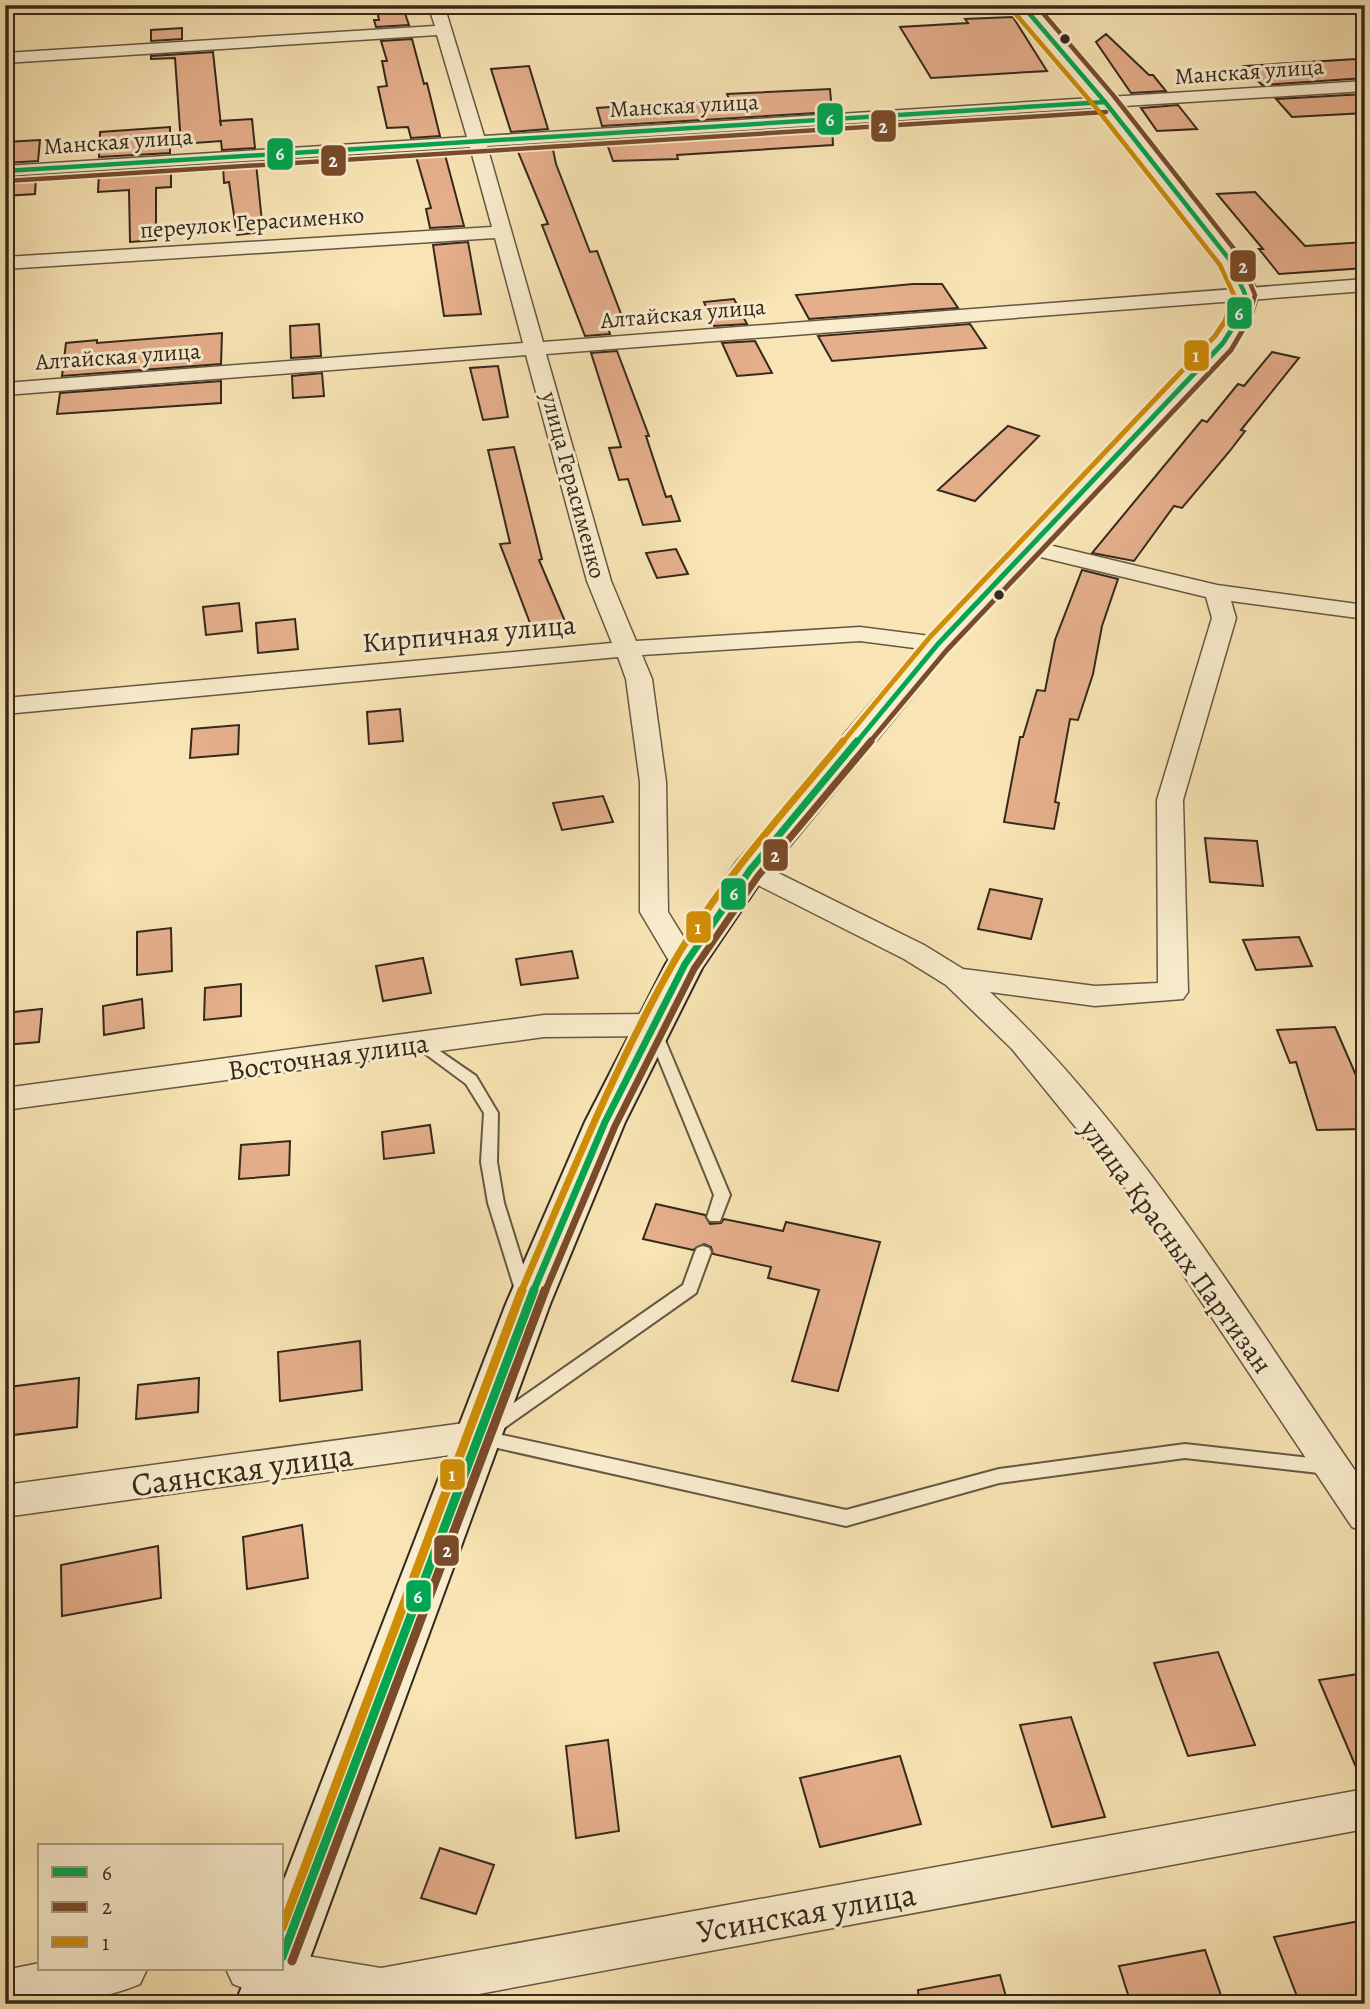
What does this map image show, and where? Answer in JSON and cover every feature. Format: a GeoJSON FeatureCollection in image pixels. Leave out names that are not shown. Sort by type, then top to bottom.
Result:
{"type":"FeatureCollection","features":[{"type":"Feature","properties":{"kind":"main road"},"geometry":{"type":"LineString","coordinates":[[284,1936],[528,1304],[605,1122],[685,964],[750,870],[938,644],[1032,548],[1223,343],[1236,324],[1245,294],[1229,259],[1105,102],[1022,5]]}},
{"type":"Feature","properties":{"kind":"street","name":"улица Герасименко"},"geometry":{"type":"LineString","coordinates":[[436,5],[477,140],[599,581],[639,678],[653,782],[654,912],[685,964]]}},
{"type":"Feature","properties":{"kind":"street"},"geometry":{"type":"LineString","coordinates":[[5,58],[443,30]]}},
{"type":"Feature","properties":{"kind":"street","name":"Манская улица"},"geometry":{"type":"LineString","coordinates":[[5,172],[477,140],[1365,86]]}},
{"type":"Feature","properties":{"kind":"street","name":"переулок Герасименко"},"geometry":{"type":"LineString","coordinates":[[5,263],[503,232]]}},
{"type":"Feature","properties":{"kind":"street","name":"Алтайская улица"},"geometry":{"type":"LineString","coordinates":[[5,389],[1365,285]]}},
{"type":"Feature","properties":{"kind":"street"},"geometry":{"type":"LineString","coordinates":[[1032,548],[1217,592],[1365,612]]}},
{"type":"Feature","properties":{"kind":"street"},"geometry":{"type":"LineString","coordinates":[[956,978],[1095,996],[1173,992],[1170,800],[1224,618],[1217,592]]}},
{"type":"Feature","properties":{"kind":"street","name":"Кирпичная улица"},"geometry":{"type":"LineString","coordinates":[[5,706],[625,649],[860,634],[938,644]]}},
{"type":"Feature","properties":{"kind":"street","name":"улица Красных Партизан"},"geometry":{"type":"LineString","coordinates":[[750,870],[915,952],[956,978],[1023,1041],[1137,1180],[1365,1516]]}},
{"type":"Feature","properties":{"kind":"street","name":"Восточная улица"},"geometry":{"type":"LineString","coordinates":[[5,1099],[544,1027],[652,1026]]}},
{"type":"Feature","properties":{"kind":"street","name":"Саянская улица"},"geometry":{"type":"LineString","coordinates":[[5,1502],[479,1436]]}},
{"type":"Feature","properties":{"kind":"street","name":"Усинская улица"},"geometry":{"type":"LineString","coordinates":[[269,1974],[381,1990],[1365,1809]]}},
{"type":"Feature","properties":{"kind":"street"},"geometry":{"type":"LineString","coordinates":[[5,1992],[120,1970]]}},
{"type":"Feature","properties":{"kind":"lane"},"geometry":{"type":"LineString","coordinates":[[652,1026],[722,1195],[715,1217]]}},
{"type":"Feature","properties":{"kind":"lane"},"geometry":{"type":"LineString","coordinates":[[421,1043],[471,1080],[491,1113],[489,1162],[496,1203],[528,1304]]}},
{"type":"Feature","properties":{"kind":"lane"},"geometry":{"type":"LineString","coordinates":[[479,1436],[690,1289],[703,1252]]}},
{"type":"Feature","properties":{"kind":"lane"},"geometry":{"type":"LineString","coordinates":[[479,1436],[846,1518],[999,1476],[1185,1451],[1332,1468]]}},
{"type":"Feature","properties":{"kind":"building"},"geometry":{"type":"Polygon","coordinates":[[[376,5],[402,5],[409,25],[376,27],[374,20],[379,20],[376,5]]]}},
{"type":"Feature","properties":{"kind":"building"},"geometry":{"type":"Polygon","coordinates":[[[1013,17],[1047,71],[931,78],[900,27],[968,23],[965,19],[1013,17]]]}},
{"type":"Feature","properties":{"kind":"building"},"geometry":{"type":"Polygon","coordinates":[[[182,28],[182,39],[151,41],[151,30],[182,28]]]}},
{"type":"Feature","properties":{"kind":"building"},"geometry":{"type":"Polygon","coordinates":[[[1106,34],[1149,75],[1153,75],[1166,91],[1131,93],[1096,42],[1106,34]]]}},
{"type":"Feature","properties":{"kind":"building"},"geometry":{"type":"Polygon","coordinates":[[[412,39],[424,84],[427,83],[440,136],[411,138],[408,127],[387,128],[378,87],[387,86],[382,61],[387,61],[381,41],[412,39]]]}},
{"type":"Feature","properties":{"kind":"building"},"geometry":{"type":"Polygon","coordinates":[[[213,52],[220,121],[252,119],[255,148],[222,150],[221,141],[181,144],[175,58],[151,59],[151,56],[213,52]]]}},
{"type":"Feature","properties":{"kind":"building"},"geometry":{"type":"Polygon","coordinates":[[[1356,59],[1365,68],[1365,78],[1262,85],[1244,66],[1356,59]]]}},
{"type":"Feature","properties":{"kind":"building"},"geometry":{"type":"Polygon","coordinates":[[[529,66],[548,129],[511,132],[491,69],[529,66]]]}},
{"type":"Feature","properties":{"kind":"building"},"geometry":{"type":"Polygon","coordinates":[[[830,89],[832,112],[602,126],[597,108],[729,99],[727,94],[830,89]]]}},
{"type":"Feature","properties":{"kind":"building"},"geometry":{"type":"Polygon","coordinates":[[[1365,94],[1365,113],[1292,117],[1276,99],[1365,94]]]}},
{"type":"Feature","properties":{"kind":"building"},"geometry":{"type":"Polygon","coordinates":[[[1178,105],[1197,129],[1157,131],[1141,108],[1178,105]]]}},
{"type":"Feature","properties":{"kind":"building"},"geometry":{"type":"Polygon","coordinates":[[[170,127],[170,153],[99,157],[100,132],[170,127]]]}},
{"type":"Feature","properties":{"kind":"building"},"geometry":{"type":"Polygon","coordinates":[[[832,127],[833,145],[677,155],[678,159],[613,161],[606,141],[832,127]]]}},
{"type":"Feature","properties":{"kind":"building"},"geometry":{"type":"Polygon","coordinates":[[[40,140],[38,161],[5,163],[5,142],[40,140]]]}},
{"type":"Feature","properties":{"kind":"building"},"geometry":{"type":"Polygon","coordinates":[[[552,145],[556,164],[590,252],[597,251],[626,327],[608,328],[610,334],[585,336],[542,225],[548,224],[516,147],[552,145]]]}},
{"type":"Feature","properties":{"kind":"building"},"geometry":{"type":"Polygon","coordinates":[[[444,151],[464,226],[430,228],[426,209],[431,208],[415,153],[444,151]]]}},
{"type":"Feature","properties":{"kind":"building"},"geometry":{"type":"Polygon","coordinates":[[[256,163],[263,232],[237,235],[229,182],[224,183],[223,165],[256,163]]]}},
{"type":"Feature","properties":{"kind":"building"},"geometry":{"type":"Polygon","coordinates":[[[171,168],[171,187],[156,188],[156,240],[130,242],[129,190],[98,192],[99,173],[171,168]]]}},
{"type":"Feature","properties":{"kind":"building"},"geometry":{"type":"Polygon","coordinates":[[[36,177],[35,194],[5,196],[5,179],[36,177]]]}},
{"type":"Feature","properties":{"kind":"building"},"geometry":{"type":"Polygon","coordinates":[[[1255,192],[1305,246],[1365,242],[1365,268],[1279,274],[1259,249],[1263,249],[1217,194],[1255,192]]]}},
{"type":"Feature","properties":{"kind":"building"},"geometry":{"type":"Polygon","coordinates":[[[468,242],[481,314],[444,316],[433,245],[468,242]]]}},
{"type":"Feature","properties":{"kind":"building"},"geometry":{"type":"Polygon","coordinates":[[[913,284],[942,284],[958,308],[809,319],[796,295],[913,284]]]}},
{"type":"Feature","properties":{"kind":"building"},"geometry":{"type":"Polygon","coordinates":[[[734,299],[747,324],[714,326],[704,302],[734,299]]]}},
{"type":"Feature","properties":{"kind":"building"},"geometry":{"type":"Polygon","coordinates":[[[319,324],[321,356],[291,358],[290,326],[319,324]]]}},
{"type":"Feature","properties":{"kind":"building"},"geometry":{"type":"Polygon","coordinates":[[[970,324],[986,348],[832,361],[818,336],[970,324]]]}},
{"type":"Feature","properties":{"kind":"building"},"geometry":{"type":"Polygon","coordinates":[[[222,333],[221,364],[62,376],[66,343],[222,333]]]}},
{"type":"Feature","properties":{"kind":"building"},"geometry":{"type":"Polygon","coordinates":[[[755,341],[772,373],[737,376],[722,343],[755,341]]]}},
{"type":"Feature","properties":{"kind":"building"},"geometry":{"type":"Polygon","coordinates":[[[617,351],[649,436],[646,436],[666,497],[671,496],[680,521],[643,525],[628,479],[619,480],[609,448],[621,447],[591,353],[617,351]]]}},
{"type":"Feature","properties":{"kind":"building"},"geometry":{"type":"Polygon","coordinates":[[[1272,352],[1299,358],[1241,430],[1245,431],[1229,452],[1182,508],[1174,506],[1134,561],[1092,553],[1202,420],[1207,422],[1238,384],[1244,386],[1272,352]]]}},
{"type":"Feature","properties":{"kind":"building"},"geometry":{"type":"Polygon","coordinates":[[[498,366],[508,417],[483,420],[470,368],[498,366]]]}},
{"type":"Feature","properties":{"kind":"building"},"geometry":{"type":"Polygon","coordinates":[[[322,373],[324,396],[293,398],[292,376],[322,373]]]}},
{"type":"Feature","properties":{"kind":"building"},"geometry":{"type":"Polygon","coordinates":[[[221,381],[221,403],[57,414],[60,393],[221,381]]]}},
{"type":"Feature","properties":{"kind":"building"},"geometry":{"type":"Polygon","coordinates":[[[1008,426],[1039,436],[975,501],[938,490],[1008,426]]]}},
{"type":"Feature","properties":{"kind":"building"},"geometry":{"type":"Polygon","coordinates":[[[514,447],[542,559],[539,560],[567,626],[533,631],[500,544],[510,543],[488,450],[514,447]]]}},
{"type":"Feature","properties":{"kind":"building"},"geometry":{"type":"Polygon","coordinates":[[[676,549],[688,574],[657,578],[646,553],[676,549]]]}},
{"type":"Feature","properties":{"kind":"building"},"geometry":{"type":"Polygon","coordinates":[[[1082,570],[1118,579],[1102,626],[1093,674],[1078,720],[1070,719],[1055,802],[1059,803],[1054,829],[1004,822],[1020,737],[1023,737],[1037,690],[1045,691],[1055,640],[1082,570]]]}},
{"type":"Feature","properties":{"kind":"building"},"geometry":{"type":"Polygon","coordinates":[[[239,603],[242,631],[206,635],[203,607],[239,603]]]}},
{"type":"Feature","properties":{"kind":"building"},"geometry":{"type":"Polygon","coordinates":[[[295,619],[298,649],[258,653],[256,623],[295,619]]]}},
{"type":"Feature","properties":{"kind":"building"},"geometry":{"type":"Polygon","coordinates":[[[400,709],[403,741],[369,744],[367,712],[400,709]]]}},
{"type":"Feature","properties":{"kind":"building"},"geometry":{"type":"Polygon","coordinates":[[[239,725],[238,754],[190,758],[192,729],[239,725]]]}},
{"type":"Feature","properties":{"kind":"building"},"geometry":{"type":"Polygon","coordinates":[[[603,796],[613,822],[562,830],[553,803],[603,796]]]}},
{"type":"Feature","properties":{"kind":"building"},"geometry":{"type":"Polygon","coordinates":[[[1205,838],[1257,841],[1263,886],[1210,882],[1205,838]]]}},
{"type":"Feature","properties":{"kind":"building"},"geometry":{"type":"Polygon","coordinates":[[[990,889],[1042,899],[1031,939],[978,929],[990,889]]]}},
{"type":"Feature","properties":{"kind":"building"},"geometry":{"type":"Polygon","coordinates":[[[171,928],[172,971],[137,975],[137,932],[171,928]]]}},
{"type":"Feature","properties":{"kind":"building"},"geometry":{"type":"Polygon","coordinates":[[[1299,937],[1312,966],[1256,970],[1243,940],[1299,937]]]}},
{"type":"Feature","properties":{"kind":"building"},"geometry":{"type":"Polygon","coordinates":[[[572,951],[578,978],[521,985],[516,959],[572,951]]]}},
{"type":"Feature","properties":{"kind":"building"},"geometry":{"type":"Polygon","coordinates":[[[423,958],[431,993],[383,1001],[376,966],[423,958]]]}},
{"type":"Feature","properties":{"kind":"building"},"geometry":{"type":"Polygon","coordinates":[[[241,984],[241,1016],[204,1020],[205,988],[241,984]]]}},
{"type":"Feature","properties":{"kind":"building"},"geometry":{"type":"Polygon","coordinates":[[[142,999],[144,1028],[104,1035],[103,1006],[142,999]]]}},
{"type":"Feature","properties":{"kind":"building"},"geometry":{"type":"Polygon","coordinates":[[[42,1009],[39,1042],[5,1045],[5,1013],[42,1009]]]}},
{"type":"Feature","properties":{"kind":"building"},"geometry":{"type":"Polygon","coordinates":[[[1335,1027],[1365,1096],[1365,1129],[1317,1130],[1296,1062],[1290,1063],[1277,1030],[1335,1027]]]}},
{"type":"Feature","properties":{"kind":"building"},"geometry":{"type":"Polygon","coordinates":[[[430,1125],[434,1153],[384,1159],[382,1132],[430,1125]]]}},
{"type":"Feature","properties":{"kind":"building"},"geometry":{"type":"Polygon","coordinates":[[[290,1141],[289,1175],[239,1179],[241,1145],[290,1141]]]}},
{"type":"Feature","properties":{"kind":"building"},"geometry":{"type":"Polygon","coordinates":[[[656,1204],[705,1215],[710,1224],[721,1223],[724,1219],[783,1231],[786,1222],[880,1242],[838,1391],[792,1381],[819,1290],[768,1278],[771,1267],[713,1254],[711,1247],[704,1244],[693,1250],[643,1239],[656,1204]]]}},
{"type":"Feature","properties":{"kind":"building"},"geometry":{"type":"Polygon","coordinates":[[[360,1341],[362,1390],[280,1401],[278,1352],[360,1341]]]}},
{"type":"Feature","properties":{"kind":"building"},"geometry":{"type":"Polygon","coordinates":[[[79,1378],[77,1427],[5,1436],[9,1387],[79,1378]]]}},
{"type":"Feature","properties":{"kind":"building"},"geometry":{"type":"Polygon","coordinates":[[[199,1378],[198,1412],[136,1419],[138,1385],[199,1378]]]}},
{"type":"Feature","properties":{"kind":"building"},"geometry":{"type":"Polygon","coordinates":[[[302,1525],[308,1578],[247,1589],[243,1537],[302,1525]]]}},
{"type":"Feature","properties":{"kind":"building"},"geometry":{"type":"Polygon","coordinates":[[[158,1546],[161,1598],[62,1616],[61,1565],[158,1546]]]}},
{"type":"Feature","properties":{"kind":"building"},"geometry":{"type":"Polygon","coordinates":[[[1218,1652],[1255,1745],[1188,1756],[1154,1663],[1218,1652]]]}},
{"type":"Feature","properties":{"kind":"building"},"geometry":{"type":"Polygon","coordinates":[[[1365,1673],[1365,1786],[1364,1786],[1319,1680],[1365,1673]]]}},
{"type":"Feature","properties":{"kind":"building"},"geometry":{"type":"Polygon","coordinates":[[[1071,1717],[1105,1817],[1052,1827],[1020,1725],[1071,1717]]]}},
{"type":"Feature","properties":{"kind":"building"},"geometry":{"type":"Polygon","coordinates":[[[608,1740],[619,1831],[576,1838],[566,1746],[608,1740]]]}},
{"type":"Feature","properties":{"kind":"building"},"geometry":{"type":"Polygon","coordinates":[[[900,1756],[921,1824],[820,1847],[800,1778],[900,1756]]]}},
{"type":"Feature","properties":{"kind":"building"},"geometry":{"type":"Polygon","coordinates":[[[440,1848],[494,1865],[476,1914],[421,1898],[440,1848]]]}},
{"type":"Feature","properties":{"kind":"building"},"geometry":{"type":"Polygon","coordinates":[[[1365,1920],[1365,2004],[1300,2004],[1274,1937],[1365,1920]]]}},
{"type":"Feature","properties":{"kind":"building"},"geometry":{"type":"Polygon","coordinates":[[[1205,1950],[1224,2004],[1131,2004],[1119,1966],[1205,1950]]]}},
{"type":"Feature","properties":{"kind":"building"},"geometry":{"type":"Polygon","coordinates":[[[1000,1975],[1008,2004],[919,2004],[918,1990],[1000,1975]]]}},
{"type":"Feature","properties":{"kind":"transit line","name":"6"},"geometry":{"type":"LineString","coordinates":[[284,1952],[528,1304],[605,1122],[685,964],[750,870],[938,644],[1223,343],[1236,324],[1245,294],[1229,259],[1105,102],[1022,5]]}},
{"type":"Feature","properties":{"kind":"transit line","name":"2"},"geometry":{"type":"LineString","coordinates":[[292,1961],[538,1308],[615,1126],[694,969],[758,876],[946,651],[1231,350],[1246,328],[1255,295],[1238,254],[1113,95],[1036,5]]}},
{"type":"Feature","properties":{"kind":"transit line","name":"1"},"geometry":{"type":"LineString","coordinates":[[284,1923],[518,1300],[595,1118],[676,959],[742,863],[930,637],[1215,336],[1226,319],[1234,295],[1220,265],[1097,109],[1014,12]]}},
{"type":"Feature","properties":{"kind":"transit line","name":"6"},"geometry":{"type":"LineString","coordinates":[[5,171],[1105,102]]}},
{"type":"Feature","properties":{"kind":"transit line","name":"2"},"geometry":{"type":"LineString","coordinates":[[6,181],[1106,112]]}}]}
